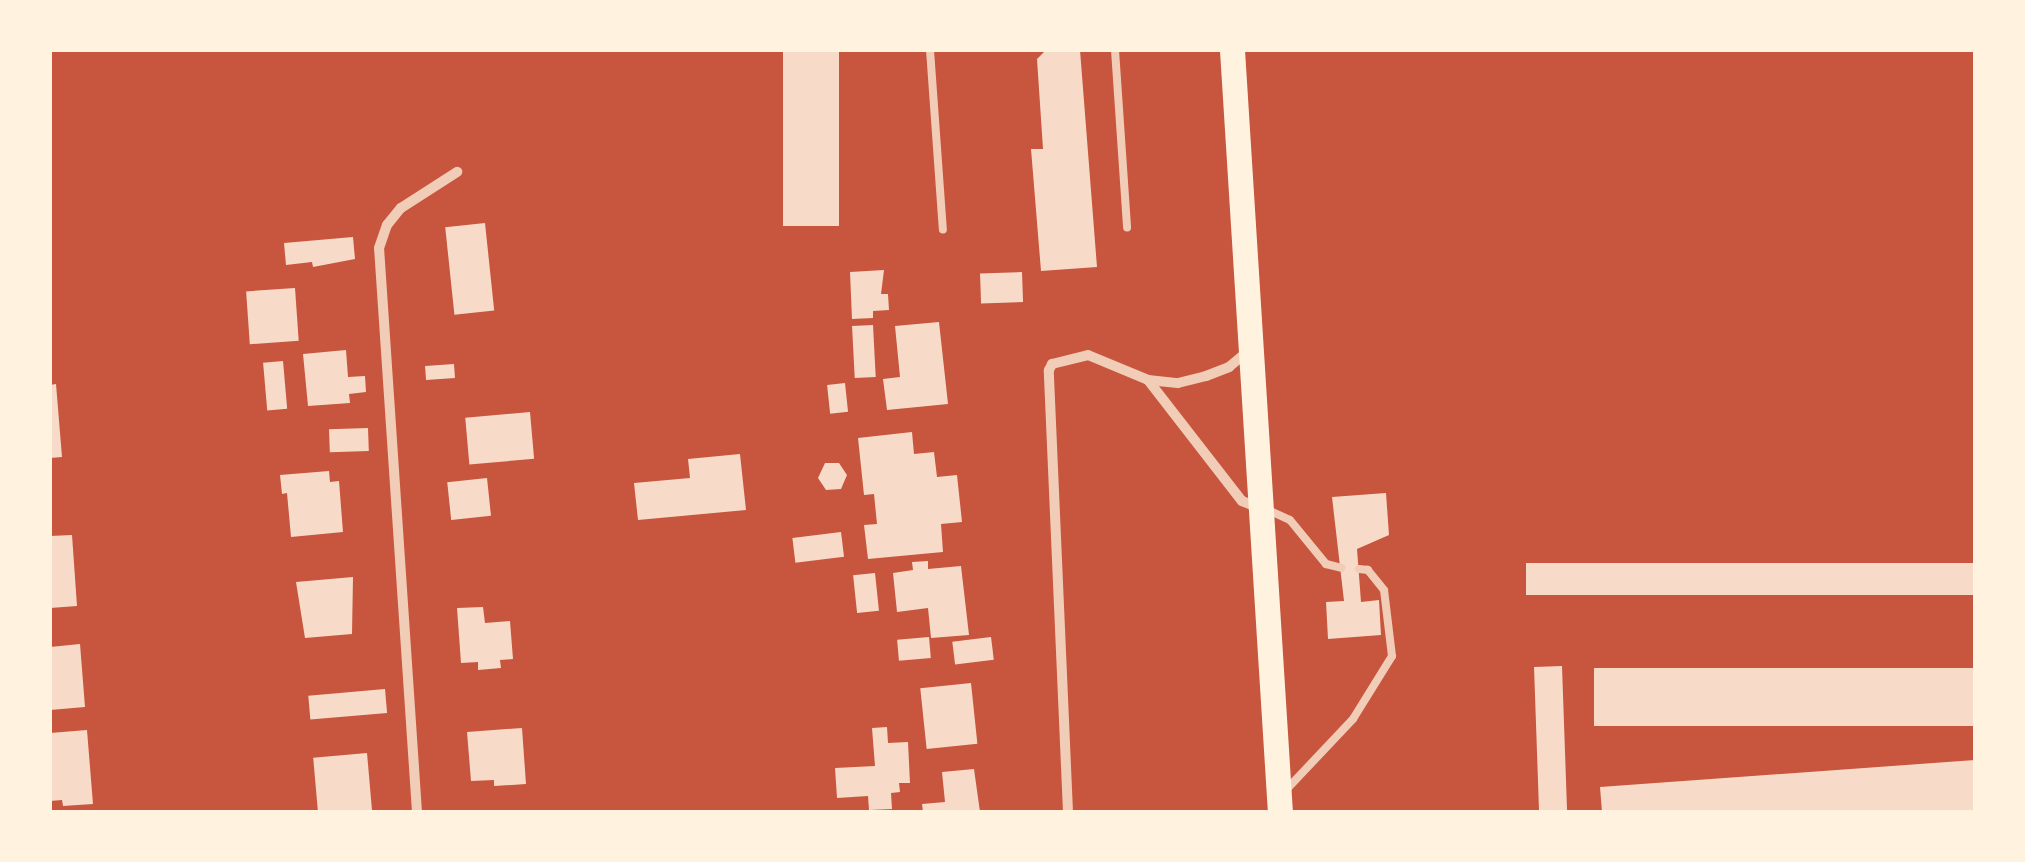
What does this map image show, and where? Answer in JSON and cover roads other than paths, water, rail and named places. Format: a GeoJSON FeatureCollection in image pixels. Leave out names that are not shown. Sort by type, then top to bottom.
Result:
{"type":"FeatureCollection","features":[{"type":"Feature","properties":{"kind":"main road"},"geometry":{"type":"LineString","coordinates":[[1232,50],[1279,805]]}},
{"type":"Feature","properties":{"kind":"street"},"geometry":{"type":"LineString","coordinates":[[417,812],[379,248],[387,225],[401,208],[457,172]]}},
{"type":"Feature","properties":{"kind":"street"},"geometry":{"type":"LineString","coordinates":[[1068,812],[1048,370],[1072,356],[1088,355],[1148,380],[1178,383],[1230,367],[1250,349]]}},
{"type":"Feature","properties":{"kind":"street"},"geometry":{"type":"LineString","coordinates":[[1148,380],[1242,501],[1258,507]]}},
{"type":"Feature","properties":{"kind":"lane"},"geometry":{"type":"LineString","coordinates":[[930,50],[943,230]]}},
{"type":"Feature","properties":{"kind":"lane"},"geometry":{"type":"LineString","coordinates":[[1115,50],[1127,228]]}},
{"type":"Feature","properties":{"kind":"lane"},"geometry":{"type":"LineString","coordinates":[[1258,507],[1290,520],[1326,564],[1342,568]]}},
{"type":"Feature","properties":{"kind":"lane"},"geometry":{"type":"LineString","coordinates":[[1279,805],[1352,719],[1392,656],[1384,590],[1368,570],[1358,569]]}}]}
